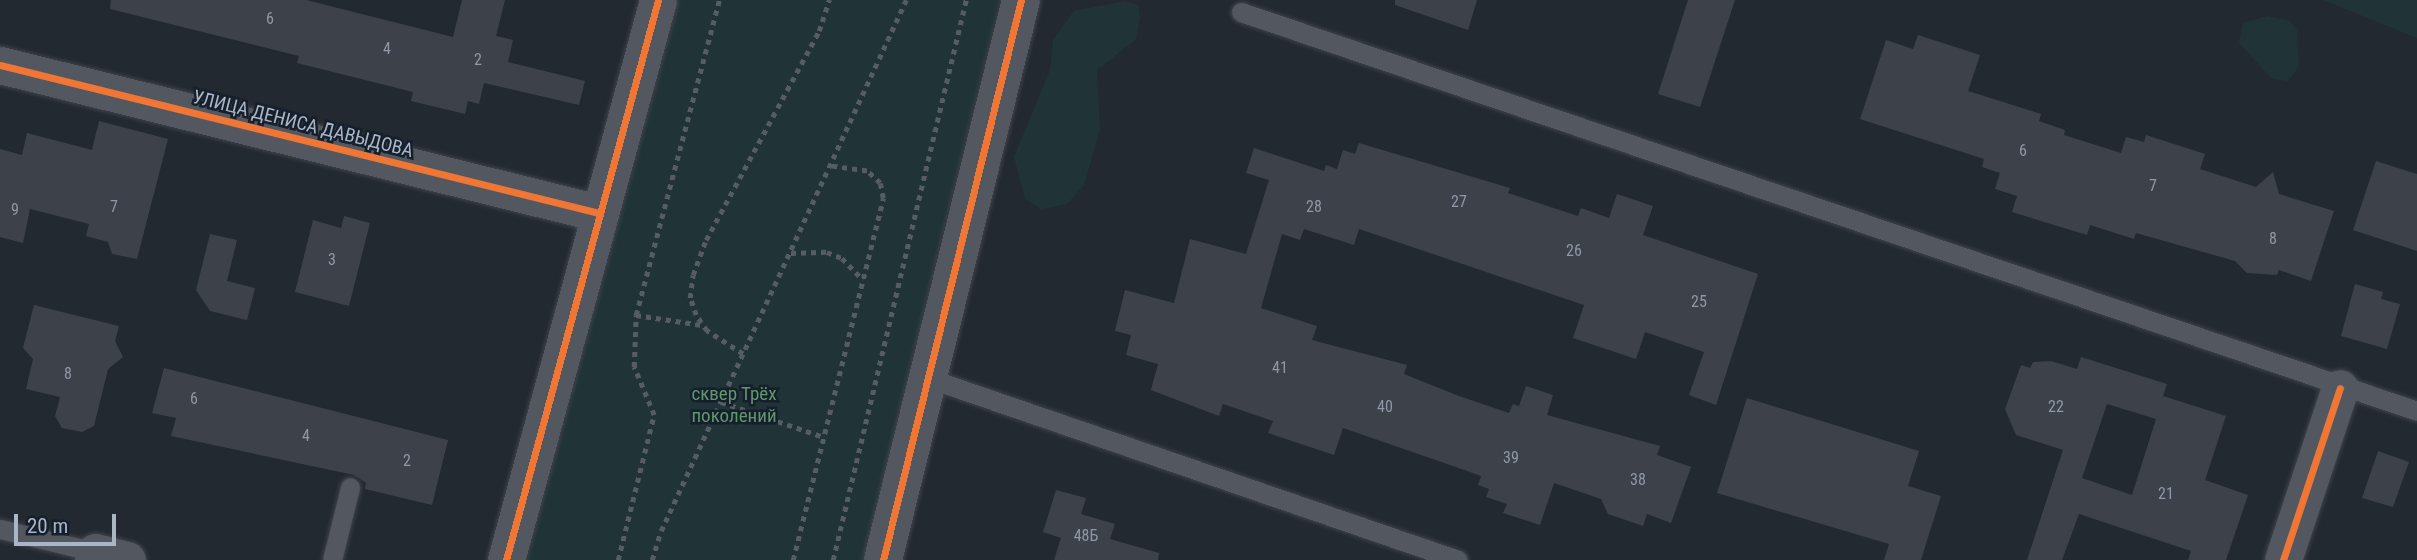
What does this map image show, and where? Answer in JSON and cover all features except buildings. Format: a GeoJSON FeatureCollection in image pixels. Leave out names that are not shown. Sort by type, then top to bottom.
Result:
{"type":"FeatureCollection","features":[{"type":"Feature","properties":{"kind":"street"},"geometry":{"type":"LineString","coordinates":[[506,560],[658,0]]}},
{"type":"Feature","properties":{"kind":"street"},"geometry":{"type":"LineString","coordinates":[[883,560],[1021,0]]}},
{"type":"Feature","properties":{"kind":"street","name":"УЛИЦА ДЕНИСА ДАВЫДОВА"},"geometry":{"type":"LineString","coordinates":[[0,65],[599,213]]}},
{"type":"Feature","properties":{"kind":"street"},"geometry":{"type":"LineString","coordinates":[[2283,560],[2340,388]]}},
{"type":"Feature","properties":{"kind":"lane"},"geometry":{"type":"LineString","coordinates":[[1241,12],[2340,388],[2417,411]]}},
{"type":"Feature","properties":{"kind":"lane"},"geometry":{"type":"LineString","coordinates":[[928,378],[1458,560]]}},
{"type":"Feature","properties":{"kind":"lane"},"geometry":{"type":"LineString","coordinates":[[332,560],[350,487]]}},
{"type":"Feature","properties":{"kind":"lane"},"geometry":{"type":"LineString","coordinates":[[0,529],[105,557]]}},
{"type":"Feature","properties":{"kind":"path"},"geometry":{"type":"LineString","coordinates":[[618,560],[654,415],[635,367],[636,315],[719,0]]}},
{"type":"Feature","properties":{"kind":"path"},"geometry":{"type":"LineString","coordinates":[[703,325],[691,299],[706,240],[819,31],[829,0]]}},
{"type":"Feature","properties":{"kind":"path"},"geometry":{"type":"LineString","coordinates":[[652,560],[721,402],[906,0]]}},
{"type":"Feature","properties":{"kind":"path"},"geometry":{"type":"LineString","coordinates":[[833,560],[966,0]]}},
{"type":"Feature","properties":{"kind":"path"},"geometry":{"type":"LineString","coordinates":[[793,560],[883,198],[880,183],[867,171],[830,166]]}},
{"type":"Feature","properties":{"kind":"path"},"geometry":{"type":"LineString","coordinates":[[791,253],[827,252],[842,258],[863,281]]}},
{"type":"Feature","properties":{"kind":"path"},"geometry":{"type":"LineString","coordinates":[[636,315],[703,325],[743,354]]}},
{"type":"Feature","properties":{"kind":"path"},"geometry":{"type":"LineString","coordinates":[[721,402],[824,437]]}},
{"type":"Feature","properties":{"kind":"green space","name":"сквер Трёх поколений"},"geometry":{"type":"Polygon","coordinates":[[[673,0],[999,0],[864,560],[524,560],[673,0]]]}},
{"type":"Feature","properties":{"kind":"green space"},"geometry":{"type":"Polygon","coordinates":[[[2323,0],[2417,0],[2417,38],[2323,0]]]}},
{"type":"Feature","properties":{"kind":"green space"},"geometry":{"type":"Polygon","coordinates":[[[1125,1],[1138,5],[1140,18],[1136,39],[1097,70],[1100,129],[1084,185],[1067,204],[1041,209],[1025,199],[1014,157],[1050,70],[1053,40],[1074,11],[1125,1]]]}},
{"type":"Feature","properties":{"kind":"green space"},"geometry":{"type":"Polygon","coordinates":[[[2267,16],[2290,21],[2297,30],[2299,66],[2288,81],[2271,78],[2239,43],[2243,23],[2267,16]]]}},
{"type":"Feature","properties":{"kind":"cycle path"},"geometry":{"type":"LineString","coordinates":[[506,560],[658,0]]}},
{"type":"Feature","properties":{"kind":"cycle path"},"geometry":{"type":"LineString","coordinates":[[883,560],[1021,0]]}},
{"type":"Feature","properties":{"kind":"cycle path"},"geometry":{"type":"LineString","coordinates":[[0,65],[599,213]]}},
{"type":"Feature","properties":{"kind":"cycle path"},"geometry":{"type":"LineString","coordinates":[[2283,560],[2340,388]]}}]}
